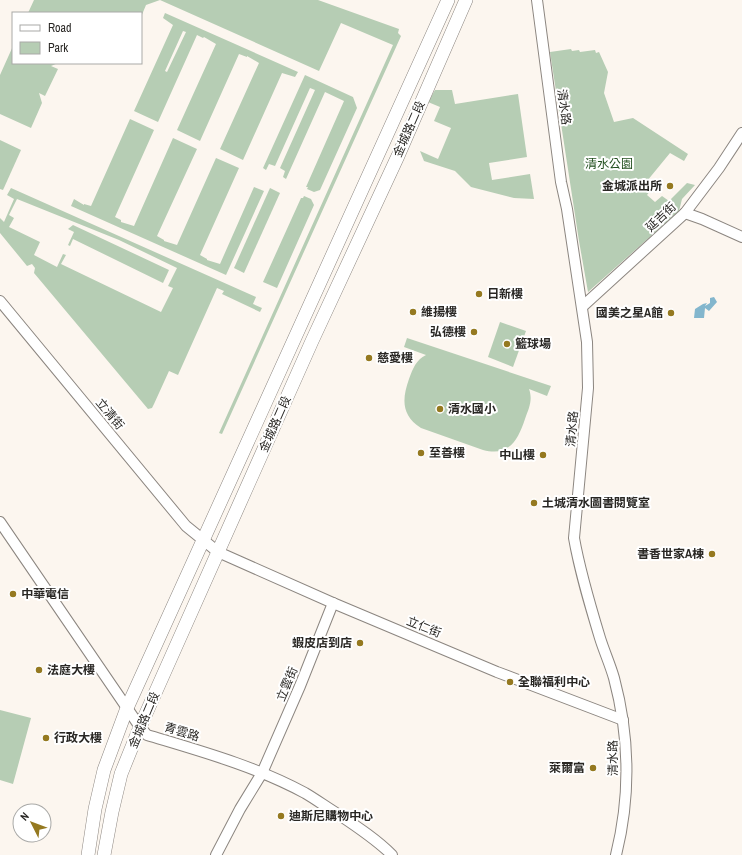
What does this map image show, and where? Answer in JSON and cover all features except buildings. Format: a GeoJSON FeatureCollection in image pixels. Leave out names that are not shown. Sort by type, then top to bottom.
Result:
{"type":"FeatureCollection","features":[{"type":"Feature","properties":{"kind":"main road","name":"金城路二段"},"geometry":{"type":"LineString","coordinates":[[88,855],[95,809],[104,770],[127,708],[448,0]]}},
{"type":"Feature","properties":{"kind":"main road","name":"金城路二段"},"geometry":{"type":"LineString","coordinates":[[104,855],[121,774],[140,727],[312,341],[398,156],[466,0]]}},
{"type":"Feature","properties":{"kind":"street","name":"清水路"},"geometry":{"type":"LineString","coordinates":[[537,0],[561,182],[583,306],[587,342],[588,388],[574,538],[577,557],[600,638],[614,678],[626,736],[627,756],[625,799],[616,855]]}},
{"type":"Feature","properties":{"kind":"street","name":"延吉街"},"geometry":{"type":"LineString","coordinates":[[583,306],[685,213],[742,133]]}},
{"type":"Feature","properties":{"kind":"street"},"geometry":{"type":"LineString","coordinates":[[685,213],[742,237]]}},
{"type":"Feature","properties":{"kind":"street","name":"立清街"},"geometry":{"type":"LineString","coordinates":[[0,301],[186,526],[218,552]]}},
{"type":"Feature","properties":{"kind":"street","name":"青雲路"},"geometry":{"type":"LineString","coordinates":[[0,522],[140,727],[147,735],[225,758],[305,793],[356,826],[384,847],[392,855]]}},
{"type":"Feature","properties":{"kind":"street","name":"立仁街"},"geometry":{"type":"LineString","coordinates":[[218,552],[333,604],[497,672],[623,720]]}},
{"type":"Feature","properties":{"kind":"street","name":"立雲街"},"geometry":{"type":"LineString","coordinates":[[216,855],[240,809],[262,773],[300,686],[333,604]]}},
{"type":"Feature","properties":{"kind":"green space"},"geometry":{"type":"Polygon","coordinates":[[[34,0],[160,0],[146,5],[142,15],[142,12],[28,12],[34,0]]]}},
{"type":"Feature","properties":{"kind":"green space"},"geometry":{"type":"Polygon","coordinates":[[[160,0],[318,0],[399,29],[398,33],[401,36],[222,434],[219,433],[393,45],[341,23],[319,71],[160,0]]]}},
{"type":"Feature","properties":{"kind":"green space"},"geometry":{"type":"Polygon","coordinates":[[[165,13],[298,72],[295,77],[282,73],[243,160],[220,149],[259,63],[247,56],[239,54],[200,141],[177,130],[216,44],[204,37],[203,38],[197,35],[158,122],[134,111],[173,25],[163,18],[165,13]],[[183,31],[165,71],[167,72],[186,32],[183,31]]]}},
{"type":"Feature","properties":{"kind":"green space"},"geometry":{"type":"Polygon","coordinates":[[[12,48],[12,64],[56,64],[51,66],[58,69],[45,96],[39,93],[42,103],[31,128],[0,114],[0,75],[12,48]]]}},
{"type":"Feature","properties":{"kind":"green space","name":"清水公園"},"geometry":{"type":"Polygon","coordinates":[[[571,49],[572,51],[579,50],[580,52],[595,50],[596,53],[599,52],[608,72],[604,93],[614,122],[633,118],[688,154],[684,161],[670,153],[647,181],[653,187],[647,195],[655,202],[662,196],[669,201],[687,183],[695,185],[682,199],[679,211],[588,292],[550,52],[571,49]]]}},
{"type":"Feature","properties":{"kind":"green space"},"geometry":{"type":"Polygon","coordinates":[[[305,75],[353,97],[357,108],[320,190],[314,192],[306,187],[344,101],[325,92],[286,179],[283,177],[285,171],[280,168],[315,90],[310,88],[275,166],[269,164],[266,170],[263,168],[305,75]]]}},
{"type":"Feature","properties":{"kind":"green space"},"geometry":{"type":"Polygon","coordinates":[[[435,90],[452,90],[455,104],[518,94],[527,157],[489,163],[492,180],[530,174],[534,199],[514,198],[471,187],[455,171],[424,161],[420,151],[438,159],[451,128],[434,121],[440,107],[428,102],[435,90]]]}},
{"type":"Feature","properties":{"kind":"green space"},"geometry":{"type":"Polygon","coordinates":[[[130,119],[154,130],[115,217],[121,220],[121,222],[134,226],[173,138],[197,149],[157,236],[164,241],[177,245],[216,158],[239,168],[200,255],[207,260],[220,264],[254,187],[264,191],[226,275],[71,206],[74,199],[84,205],[91,206],[130,119]]]}},
{"type":"Feature","properties":{"kind":"green space"},"geometry":{"type":"Polygon","coordinates":[[[0,140],[21,150],[3,190],[0,189],[0,140]]]}},
{"type":"Feature","properties":{"kind":"green space"},"geometry":{"type":"Polygon","coordinates":[[[11,188],[256,297],[253,304],[262,308],[260,312],[222,294],[224,291],[217,288],[178,375],[169,371],[152,408],[148,409],[34,273],[35,268],[32,264],[27,266],[0,233],[0,218],[4,222],[14,199],[7,195],[11,188]],[[17,199],[9,215],[14,218],[9,227],[40,242],[34,255],[57,267],[63,254],[66,255],[61,264],[161,312],[173,288],[168,286],[177,268],[119,240],[17,199]]]}},
{"type":"Feature","properties":{"kind":"green space"},"geometry":{"type":"Polygon","coordinates":[[[270,188],[280,193],[244,273],[234,268],[270,188]]]}},
{"type":"Feature","properties":{"kind":"green space"},"geometry":{"type":"Polygon","coordinates":[[[304,196],[311,199],[314,205],[277,288],[263,282],[301,198],[304,196]]]}},
{"type":"Feature","properties":{"kind":"green space"},"geometry":{"type":"Polygon","coordinates":[[[73,225],[169,270],[163,283],[73,239],[70,246],[68,245],[74,232],[68,229],[73,225]]]}},
{"type":"Feature","properties":{"kind":"green space","name":"籃球場"},"geometry":{"type":"Polygon","coordinates":[[[500,322],[526,331],[513,367],[488,357],[500,322]]]}},
{"type":"Feature","properties":{"kind":"green space"},"geometry":{"type":"Polygon","coordinates":[[[407,338],[551,386],[547,396],[529,389],[531,400],[529,408],[519,434],[511,445],[500,451],[492,452],[483,450],[421,428],[410,418],[405,406],[405,393],[415,365],[426,355],[404,347],[407,338]]]}},
{"type":"Feature","properties":{"kind":"green space"},"geometry":{"type":"Polygon","coordinates":[[[0,710],[31,718],[13,784],[0,780],[0,710]]]}},
{"type":"Feature","properties":{"kind":"water"},"geometry":{"type":"Polygon","coordinates":[[[714,297],[717,302],[709,311],[705,308],[704,318],[694,318],[695,309],[703,304],[707,303],[705,306],[710,303],[710,298],[714,297]]]}},
{"type":"Feature","properties":{"kind":"place","name":"金城派出所"},"geometry":{"type":"Point","coordinates":[670,186]}},
{"type":"Feature","properties":{"kind":"place","name":"日新樓"},"geometry":{"type":"Point","coordinates":[479,294]}},
{"type":"Feature","properties":{"kind":"place","name":"維揚樓"},"geometry":{"type":"Point","coordinates":[413,312]}},
{"type":"Feature","properties":{"kind":"place","name":"國美之星A館"},"geometry":{"type":"Point","coordinates":[671,313]}},
{"type":"Feature","properties":{"kind":"place","name":"弘德樓"},"geometry":{"type":"Point","coordinates":[474,332]}},
{"type":"Feature","properties":{"kind":"place","name":"籃球場"},"geometry":{"type":"Point","coordinates":[507,344]}},
{"type":"Feature","properties":{"kind":"place","name":"慈愛樓"},"geometry":{"type":"Point","coordinates":[369,358]}},
{"type":"Feature","properties":{"kind":"place","name":"清水國小"},"geometry":{"type":"Point","coordinates":[440,409]}},
{"type":"Feature","properties":{"kind":"place","name":"至善樓"},"geometry":{"type":"Point","coordinates":[421,453]}},
{"type":"Feature","properties":{"kind":"place","name":"中山樓"},"geometry":{"type":"Point","coordinates":[543,455]}},
{"type":"Feature","properties":{"kind":"place","name":"土城清水圖書閱覽室"},"geometry":{"type":"Point","coordinates":[534,503]}},
{"type":"Feature","properties":{"kind":"place","name":"書香世家A棟"},"geometry":{"type":"Point","coordinates":[712,554]}},
{"type":"Feature","properties":{"kind":"place","name":"中華電信"},"geometry":{"type":"Point","coordinates":[13,594]}},
{"type":"Feature","properties":{"kind":"place","name":"蝦皮店到店"},"geometry":{"type":"Point","coordinates":[360,643]}},
{"type":"Feature","properties":{"kind":"place","name":"法庭大樓"},"geometry":{"type":"Point","coordinates":[39,670]}},
{"type":"Feature","properties":{"kind":"place","name":"全聯福利中心"},"geometry":{"type":"Point","coordinates":[510,682]}},
{"type":"Feature","properties":{"kind":"place","name":"行政大樓"},"geometry":{"type":"Point","coordinates":[46,738]}},
{"type":"Feature","properties":{"kind":"place","name":"萊爾富"},"geometry":{"type":"Point","coordinates":[593,768]}},
{"type":"Feature","properties":{"kind":"place","name":"迪斯尼購物中心"},"geometry":{"type":"Point","coordinates":[281,816]}}]}
